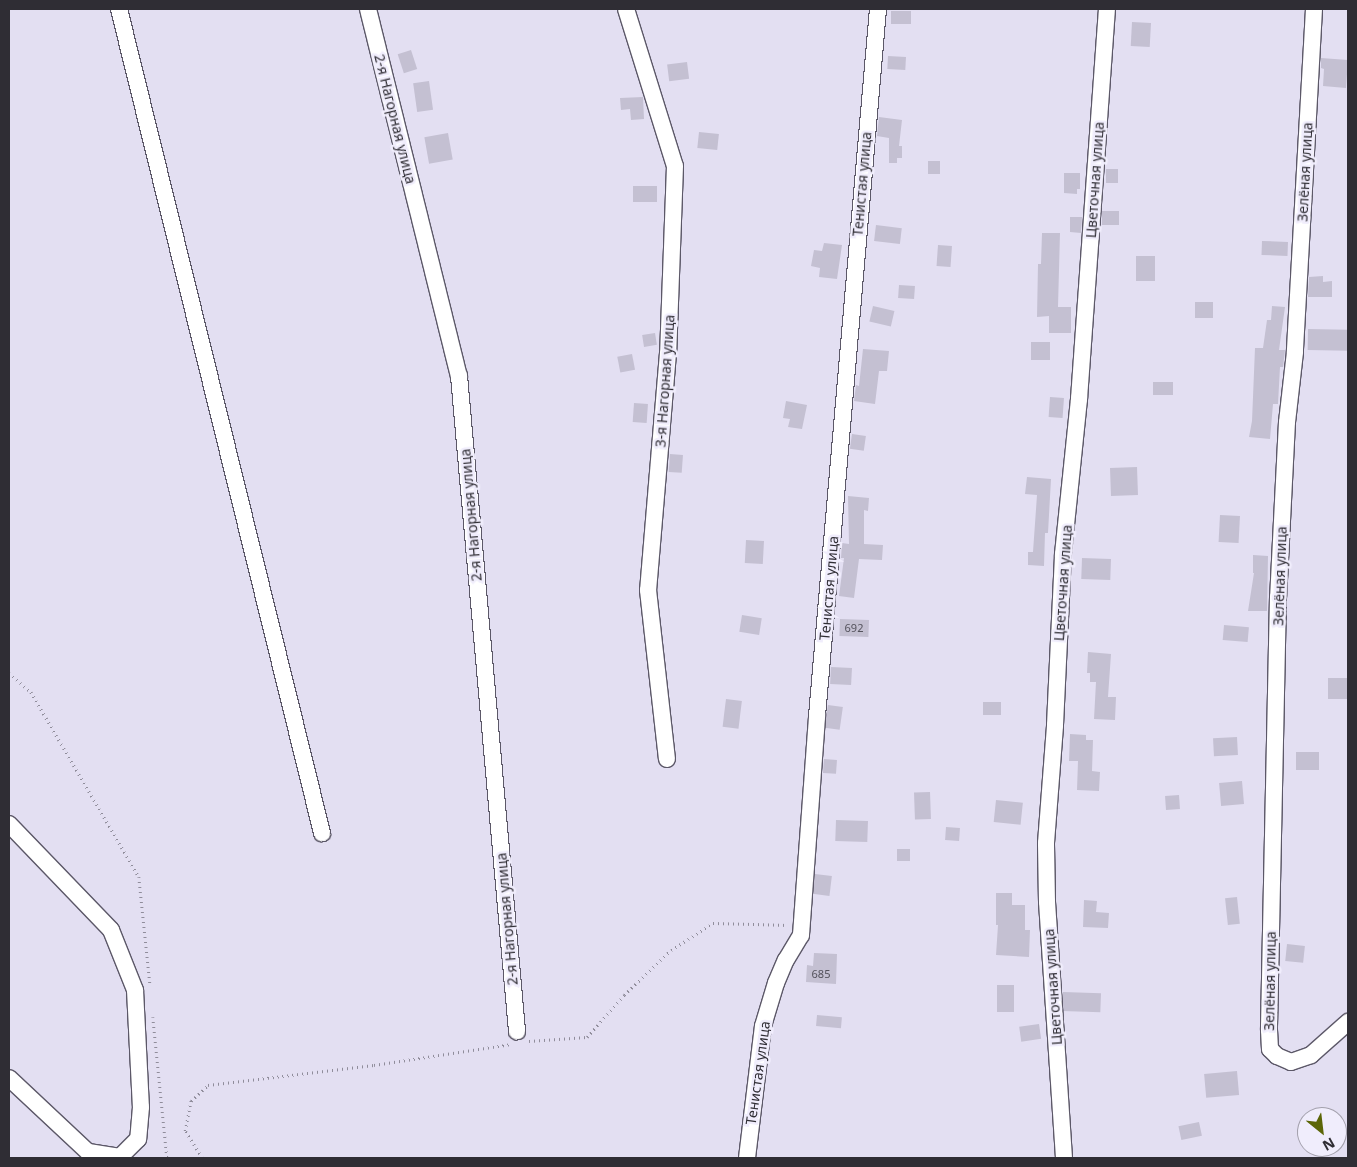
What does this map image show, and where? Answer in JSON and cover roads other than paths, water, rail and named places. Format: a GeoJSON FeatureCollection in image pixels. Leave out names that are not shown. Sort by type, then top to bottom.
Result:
{"type":"FeatureCollection","features":[{"type":"Feature","properties":{"kind":"street"},"geometry":{"type":"LineString","coordinates":[[120,9],[322,833]]}},
{"type":"Feature","properties":{"kind":"street","name":"2-я Нагорная улица"},"geometry":{"type":"LineString","coordinates":[[368,9],[459,376],[518,1039]]}},
{"type":"Feature","properties":{"kind":"street","name":"3-я Нагорная улица"},"geometry":{"type":"LineString","coordinates":[[626,9],[676,166],[668,353],[648,590],[667,759]]}},
{"type":"Feature","properties":{"kind":"street","name":"Тенистая улица"},"geometry":{"type":"LineString","coordinates":[[747,1158],[763,1026],[776,983],[786,960],[801,935],[817,716],[878,9]]}},
{"type":"Feature","properties":{"kind":"street","name":"Цветочная улица"},"geometry":{"type":"LineString","coordinates":[[1064,1158],[1047,902],[1046,843],[1055,725],[1063,554],[1079,399],[1108,9]]}},
{"type":"Feature","properties":{"kind":"street","name":"Зелёная улица"},"geometry":{"type":"LineString","coordinates":[[1314,9],[1295,352],[1287,422],[1278,597],[1268,1030],[1270,1049],[1277,1056],[1291,1062],[1311,1055],[1348,1022]]}},
{"type":"Feature","properties":{"kind":"street"},"geometry":{"type":"LineString","coordinates":[[9,824],[111,930],[135,990],[140,1107],[138,1139],[120,1157],[88,1152],[9,1078]]}}]}
